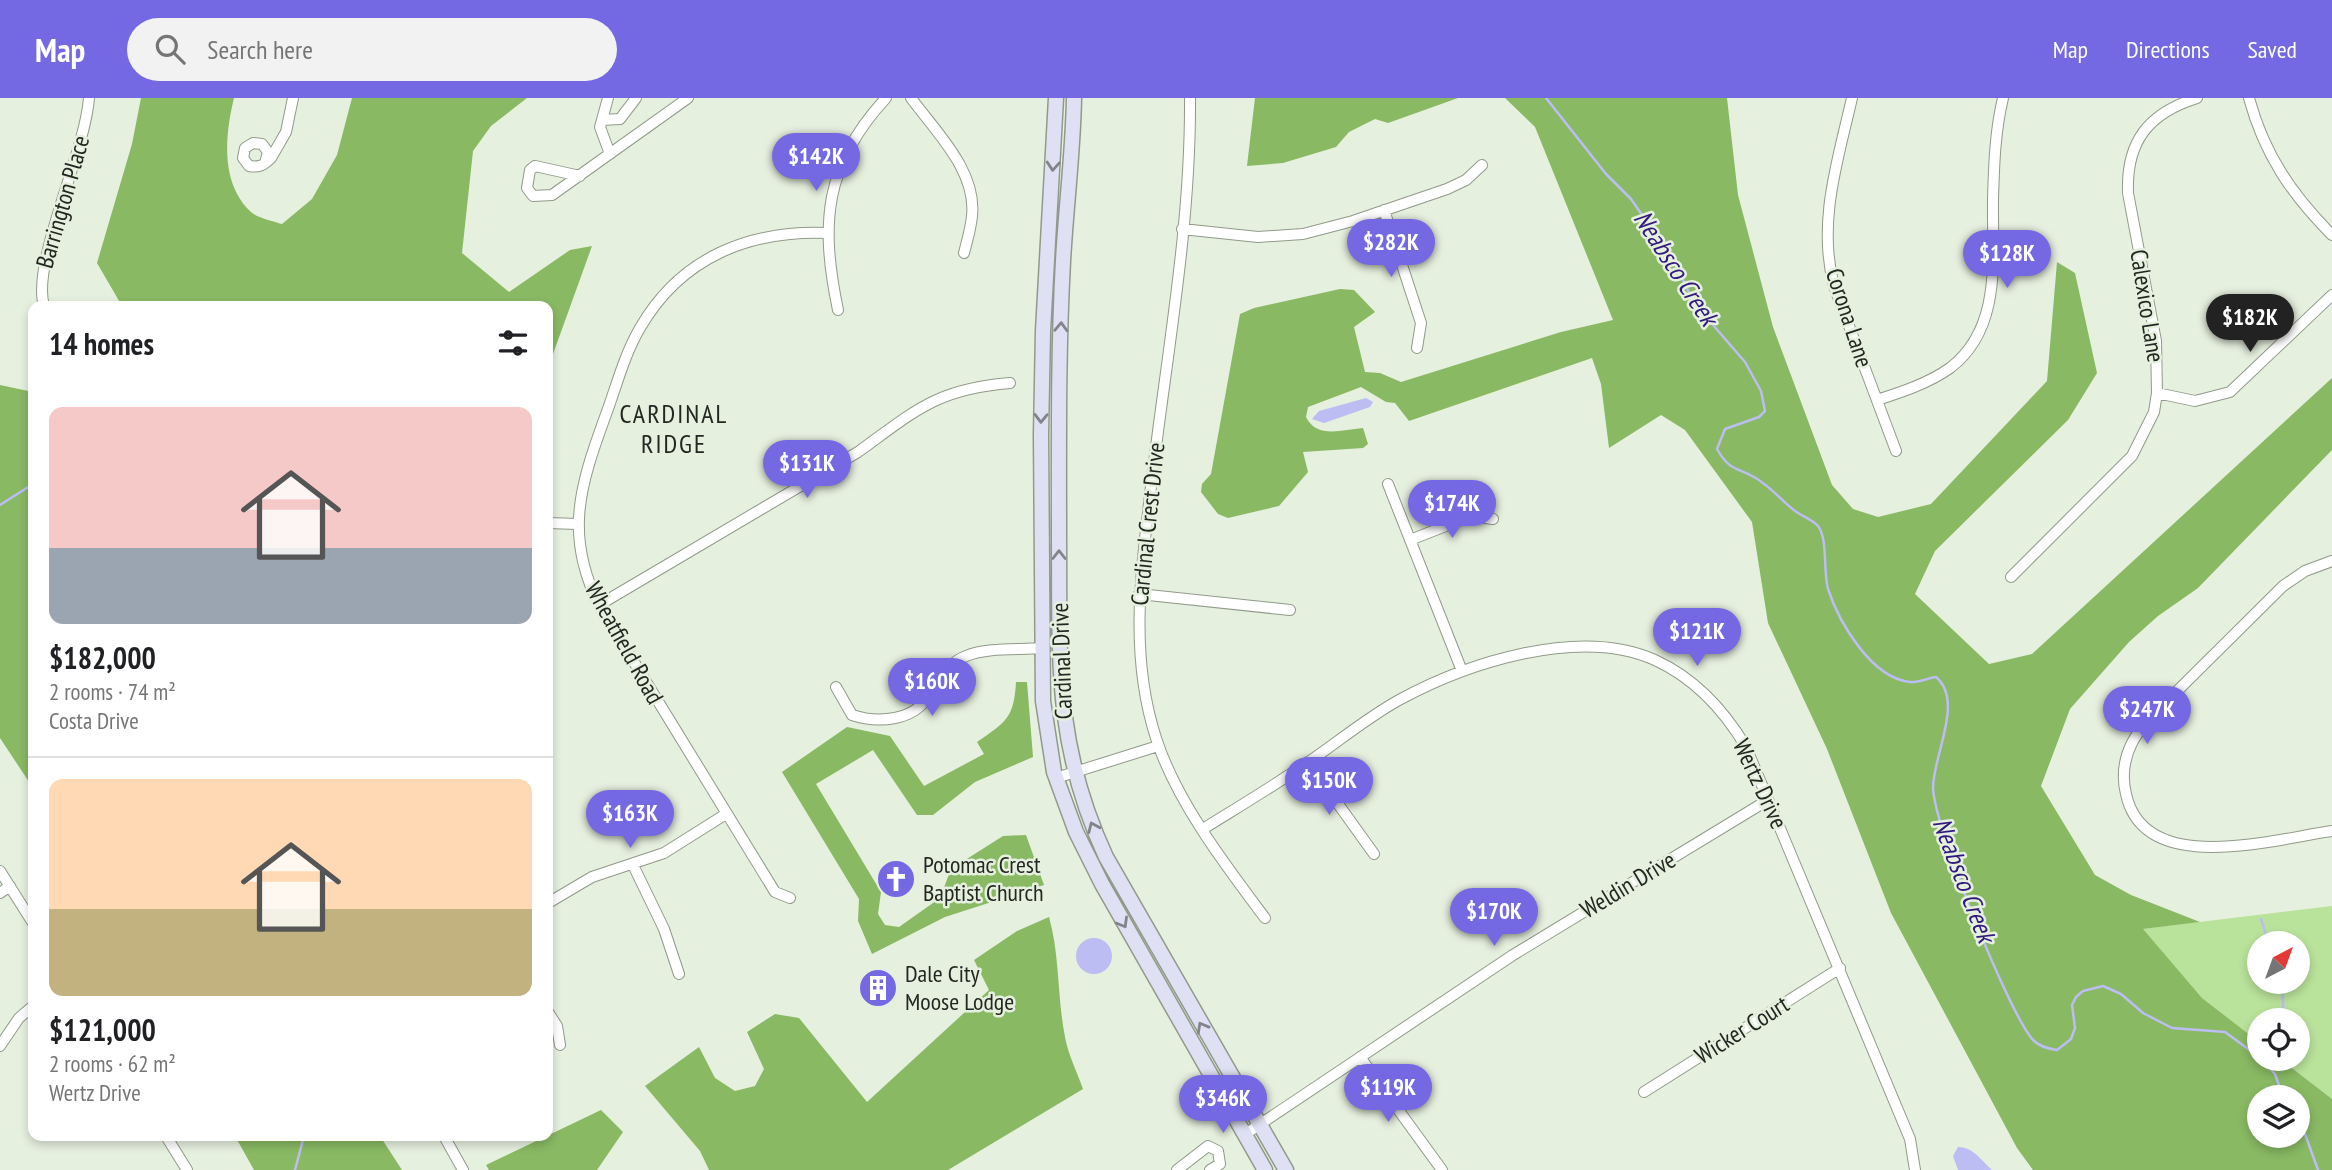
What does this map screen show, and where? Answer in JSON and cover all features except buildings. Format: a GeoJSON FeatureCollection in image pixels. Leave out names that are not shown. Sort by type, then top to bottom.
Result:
{"type":"FeatureCollection","features":[{"type":"Feature","properties":{"kind":"main road","name":"Cardinal Drive"},"geometry":{"type":"LineString","coordinates":[[1056,98],[1043,331],[1042,648],[1043,701],[1056,778],[1076,832],[1096,874],[1265,1170]]}},
{"type":"Feature","properties":{"kind":"main road","name":"Cardinal Drive"},"geometry":{"type":"LineString","coordinates":[[1074,98],[1063,261],[1058,437],[1060,678],[1064,725],[1074,772],[1091,824],[1107,857],[1258,1126],[1286,1170]]}},
{"type":"Feature","properties":{"kind":"street","name":"Barrington Place"},"geometry":{"type":"LineString","coordinates":[[44,301],[41,276],[84,136],[89,98]]}},
{"type":"Feature","properties":{"kind":"street"},"geometry":{"type":"LineString","coordinates":[[265,163],[282,143],[293,98]]}},
{"type":"Feature","properties":{"kind":"street"},"geometry":{"type":"LineString","coordinates":[[608,98],[601,136],[610,154]]}},
{"type":"Feature","properties":{"kind":"street"},"geometry":{"type":"LineString","coordinates":[[602,120],[620,119],[636,98]]}},
{"type":"Feature","properties":{"kind":"street"},"geometry":{"type":"LineString","coordinates":[[580,176],[535,166],[530,170],[527,188],[533,196],[547,198],[580,176],[688,98]]}},
{"type":"Feature","properties":{"kind":"street"},"geometry":{"type":"LineString","coordinates":[[838,310],[828,233],[828,209],[838,168],[856,133],[886,98]]}},
{"type":"Feature","properties":{"kind":"street"},"geometry":{"type":"LineString","coordinates":[[911,98],[960,164],[969,184],[972,218],[964,253]]}},
{"type":"Feature","properties":{"kind":"street","name":"Cardinal Crest Drive"},"geometry":{"type":"LineString","coordinates":[[1190,98],[1190,149],[1182,229],[1139,594],[1142,680],[1158,746],[1203,829],[1265,918]]}},
{"type":"Feature","properties":{"kind":"street","name":"Corona Lane"},"geometry":{"type":"LineString","coordinates":[[1852,98],[1829,203],[1827,244],[1834,286],[1896,451]]}},
{"type":"Feature","properties":{"kind":"street"},"geometry":{"type":"LineString","coordinates":[[1877,400],[1950,368],[1966,351],[1982,326],[1993,281],[1994,175],[2003,98]]}},
{"type":"Feature","properties":{"kind":"street","name":"Calexico Lane"},"geometry":{"type":"LineString","coordinates":[[2011,577],[2132,456],[2148,428],[2157,393],[2156,341],[2128,193],[2129,171],[2138,141],[2154,119],[2175,105],[2197,98]]}},
{"type":"Feature","properties":{"kind":"street"},"geometry":{"type":"LineString","coordinates":[[2249,98],[2256,125],[2279,172],[2298,199],[2332,235]]}},
{"type":"Feature","properties":{"kind":"street"},"geometry":{"type":"LineString","coordinates":[[1182,229],[1258,237],[1328,229],[1456,185],[1476,173],[1482,165]]}},
{"type":"Feature","properties":{"kind":"street"},"geometry":{"type":"LineString","coordinates":[[1384,210],[1421,323],[1417,348]]}},
{"type":"Feature","properties":{"kind":"street","name":"Wheatfield Road"},"geometry":{"type":"LineString","coordinates":[[790,898],[775,892],[599,605],[582,562],[577,524],[588,463],[630,347],[665,293],[694,268],[749,240],[787,233],[828,233]]}},
{"type":"Feature","properties":{"kind":"street"},"geometry":{"type":"LineString","coordinates":[[2157,393],[2194,401],[2230,392],[2332,295]]}},
{"type":"Feature","properties":{"kind":"street"},"geometry":{"type":"LineString","coordinates":[[599,605],[858,452],[895,422],[929,402],[975,386],[1010,383]]}},
{"type":"Feature","properties":{"kind":"street"},"geometry":{"type":"LineString","coordinates":[[1388,484],[1462,671]]}},
{"type":"Feature","properties":{"kind":"street"},"geometry":{"type":"LineString","coordinates":[[1410,540],[1471,516],[1493,519]]}},
{"type":"Feature","properties":{"kind":"street"},"geometry":{"type":"LineString","coordinates":[[553,523],[577,524]]}},
{"type":"Feature","properties":{"kind":"street"},"geometry":{"type":"LineString","coordinates":[[2332,561],[2305,571],[2283,586],[2148,720],[2132,741],[2123,776],[2127,799],[2138,819],[2157,836],[2176,845],[2205,848],[2332,831]]}},
{"type":"Feature","properties":{"kind":"street"},"geometry":{"type":"LineString","coordinates":[[1139,594],[1290,610]]}},
{"type":"Feature","properties":{"kind":"street"},"geometry":{"type":"LineString","coordinates":[[836,687],[852,715],[880,721],[920,709],[947,670],[966,656],[1042,648]]}},
{"type":"Feature","properties":{"kind":"street","name":"Wertz Drive"},"geometry":{"type":"LineString","coordinates":[[1203,829],[1398,700],[1462,671],[1526,653],[1573,648],[1620,651],[1652,659],[1693,684],[1724,714],[1746,747],[1910,1139],[1915,1170]]}},
{"type":"Feature","properties":{"kind":"street"},"geometry":{"type":"LineString","coordinates":[[1056,778],[1158,746]]}},
{"type":"Feature","properties":{"kind":"street"},"geometry":{"type":"LineString","coordinates":[[1308,762],[1374,854]]}},
{"type":"Feature","properties":{"kind":"street","name":"Weldin Drive"},"geometry":{"type":"LineString","coordinates":[[1244,1135],[1513,955],[1769,800]]}},
{"type":"Feature","properties":{"kind":"street"},"geometry":{"type":"LineString","coordinates":[[553,900],[592,877],[664,853],[726,814]]}},
{"type":"Feature","properties":{"kind":"street"},"geometry":{"type":"LineString","coordinates":[[633,865],[664,929],[679,974]]}},
{"type":"Feature","properties":{"kind":"street"},"geometry":{"type":"LineString","coordinates":[[0,871],[28,915]]}},
{"type":"Feature","properties":{"kind":"street"},"geometry":{"type":"LineString","coordinates":[[0,893],[10,886]]}},
{"type":"Feature","properties":{"kind":"street","name":"Wicker Court"},"geometry":{"type":"LineString","coordinates":[[1644,1091],[1840,968]]}},
{"type":"Feature","properties":{"kind":"street"},"geometry":{"type":"LineString","coordinates":[[0,1046],[19,1018],[28,1010]]}},
{"type":"Feature","properties":{"kind":"street"},"geometry":{"type":"LineString","coordinates":[[553,1022],[559,1033],[560,1045]]}},
{"type":"Feature","properties":{"kind":"street"},"geometry":{"type":"LineString","coordinates":[[1360,1057],[1442,1170]]}},
{"type":"Feature","properties":{"kind":"street"},"geometry":{"type":"LineString","coordinates":[[169,1141],[187,1170]]}},
{"type":"Feature","properties":{"kind":"street"},"geometry":{"type":"LineString","coordinates":[[447,1141],[463,1170]]}},
{"type":"Feature","properties":{"kind":"street"},"geometry":{"type":"LineString","coordinates":[[1177,1170],[1208,1146],[1218,1151],[1221,1158],[1220,1164],[1210,1170]]}},
{"type":"Feature","properties":{"kind":"green space"},"geometry":{"type":"Polygon","coordinates":[[[141,98],[234,98],[227,143],[234,187],[251,212],[282,224],[312,199],[337,155],[352,98],[527,98],[491,126],[473,151],[462,253],[509,292],[570,250],[592,246],[553,354],[553,301],[119,301],[97,263],[132,144],[141,98]]]}},
{"type":"Feature","properties":{"kind":"green space"},"geometry":{"type":"Polygon","coordinates":[[[1255,98],[1458,98],[1388,123],[1375,119],[1349,132],[1336,147],[1283,163],[1247,166],[1255,98]]]}},
{"type":"Feature","properties":{"kind":"green space"},"geometry":{"type":"Polygon","coordinates":[[[1505,98],[1727,98],[1738,195],[1773,327],[1832,485],[1853,509],[1878,517],[1931,504],[2047,381],[2057,262],[2075,273],[2097,373],[2068,420],[1935,551],[1915,594],[1989,664],[2032,654],[2332,378],[2332,450],[2198,588],[2158,616],[2129,642],[2070,709],[2041,786],[2095,875],[2131,895],[2200,922],[2143,929],[2202,998],[2247,1033],[2247,1071],[2296,1071],[2332,1099],[2332,1170],[2033,1170],[2017,1148],[1891,913],[1827,749],[1768,623],[1752,522],[1685,430],[1661,415],[1609,448],[1601,384],[1592,358],[1409,421],[1395,403],[1386,402],[1361,387],[1308,407],[1306,417],[1311,424],[1323,431],[1363,428],[1368,444],[1363,448],[1303,452],[1308,472],[1279,506],[1228,518],[1218,514],[1201,492],[1202,484],[1211,474],[1240,314],[1254,308],[1340,289],[1354,290],[1375,312],[1354,327],[1365,372],[1380,373],[1401,382],[1561,332],[1613,320],[1535,127],[1505,98]]]}},
{"type":"Feature","properties":{"kind":"green space"},"geometry":{"type":"Polygon","coordinates":[[[0,385],[28,391],[28,780],[0,738],[0,385]]]}},
{"type":"Feature","properties":{"kind":"green space"},"geometry":{"type":"Polygon","coordinates":[[[1016,682],[1027,682],[1033,757],[975,782],[933,815],[917,815],[873,750],[816,784],[881,892],[878,914],[885,925],[899,927],[940,898],[951,869],[1003,836],[1026,835],[1044,885],[945,917],[872,954],[858,921],[859,899],[782,772],[847,727],[890,736],[924,786],[984,754],[977,742],[1007,718],[1013,704],[1016,682]]]}},
{"type":"Feature","properties":{"kind":"green space"},"geometry":{"type":"Polygon","coordinates":[[[2332,906],[2332,1099],[2296,1071],[2310,1071],[2310,1008],[2247,1008],[2247,1033],[2202,998],[2142,929],[2332,906]]]}},
{"type":"Feature","properties":{"kind":"green space"},"geometry":{"type":"Polygon","coordinates":[[[1049,917],[1055,946],[1065,1037],[1083,1089],[948,1170],[709,1170],[700,1151],[645,1086],[699,1047],[715,1078],[735,1091],[755,1086],[764,1069],[747,1032],[775,1014],[799,1018],[867,1102],[989,990],[974,960],[1017,931],[1049,917]]]}},
{"type":"Feature","properties":{"kind":"green space"},"geometry":{"type":"Polygon","coordinates":[[[601,1110],[623,1132],[597,1170],[489,1170],[486,1165],[536,1141],[553,1141],[553,1133],[601,1110]]]}},
{"type":"Feature","properties":{"kind":"green space"},"geometry":{"type":"Polygon","coordinates":[[[238,1141],[383,1141],[402,1170],[254,1170],[238,1141]]]}},
{"type":"Feature","properties":{"kind":"water"},"geometry":{"type":"Polygon","coordinates":[[[1366,398],[1373,402],[1370,407],[1324,423],[1312,419],[1319,411],[1366,398]]]}},
{"type":"Feature","properties":{"kind":"water"},"geometry":{"type":"Polygon","coordinates":[[[1094,938],[1106,944],[1112,956],[1106,968],[1094,974],[1082,968],[1076,956],[1082,944],[1094,938]]]}},
{"type":"Feature","properties":{"kind":"water"},"geometry":{"type":"Polygon","coordinates":[[[1958,1147],[1972,1151],[1992,1170],[1958,1170],[1953,1156],[1958,1147]]]}},
{"type":"Feature","properties":{"kind":"waterway","name":"Neabsco Creek"},"geometry":{"type":"LineString","coordinates":[[1546,98],[1606,174],[1631,199],[1674,261],[1694,303],[1745,362],[1761,391],[1765,411],[1759,417],[1725,429],[1717,449],[1721,456],[1733,467],[1760,481],[1795,511],[1818,526],[1823,539],[1828,589],[1833,602],[1848,632],[1870,660],[1896,678],[1913,682],[1936,677],[1944,687],[1948,713],[1933,787],[1936,807],[1958,876],[1990,957],[2033,1040],[2044,1047],[2057,1050],[2071,1039],[2075,1028],[2072,1005],[2076,997],[2083,991],[2103,986],[2121,994],[2143,1013],[2172,1028],[2225,1032],[2247,1048]]}},
{"type":"Feature","properties":{"kind":"waterway"},"geometry":{"type":"LineString","coordinates":[[0,505],[28,487]]}},
{"type":"Feature","properties":{"kind":"waterway"},"geometry":{"type":"LineString","coordinates":[[2261,919],[2265,931]]}},
{"type":"Feature","properties":{"kind":"waterway"},"geometry":{"type":"LineString","coordinates":[[2283,994],[2283,1008]]}},
{"type":"Feature","properties":{"kind":"waterway","name":"Neabsco Creek"},"geometry":{"type":"LineString","coordinates":[[2272,1071],[2279,1085]]}},
{"type":"Feature","properties":{"kind":"waterway"},"geometry":{"type":"LineString","coordinates":[[295,1170],[303,1141]]}},
{"type":"Feature","properties":{"kind":"waterway","name":"Neabsco Creek"},"geometry":{"type":"LineString","coordinates":[[2310,1148],[2318,1170]]}},
{"type":"Feature","properties":{"kind":"place","name":"Potomac Crest Baptist Church"},"geometry":{"type":"Point","coordinates":[896,879]}},
{"type":"Feature","properties":{"kind":"place","name":"Dale City Moose Lodge"},"geometry":{"type":"Point","coordinates":[878,988]}},
{"type":"Feature","properties":{"kind":"district","name":"CARDINAL RIDGE"},"geometry":{"type":"Point","coordinates":[674,429]}}]}
